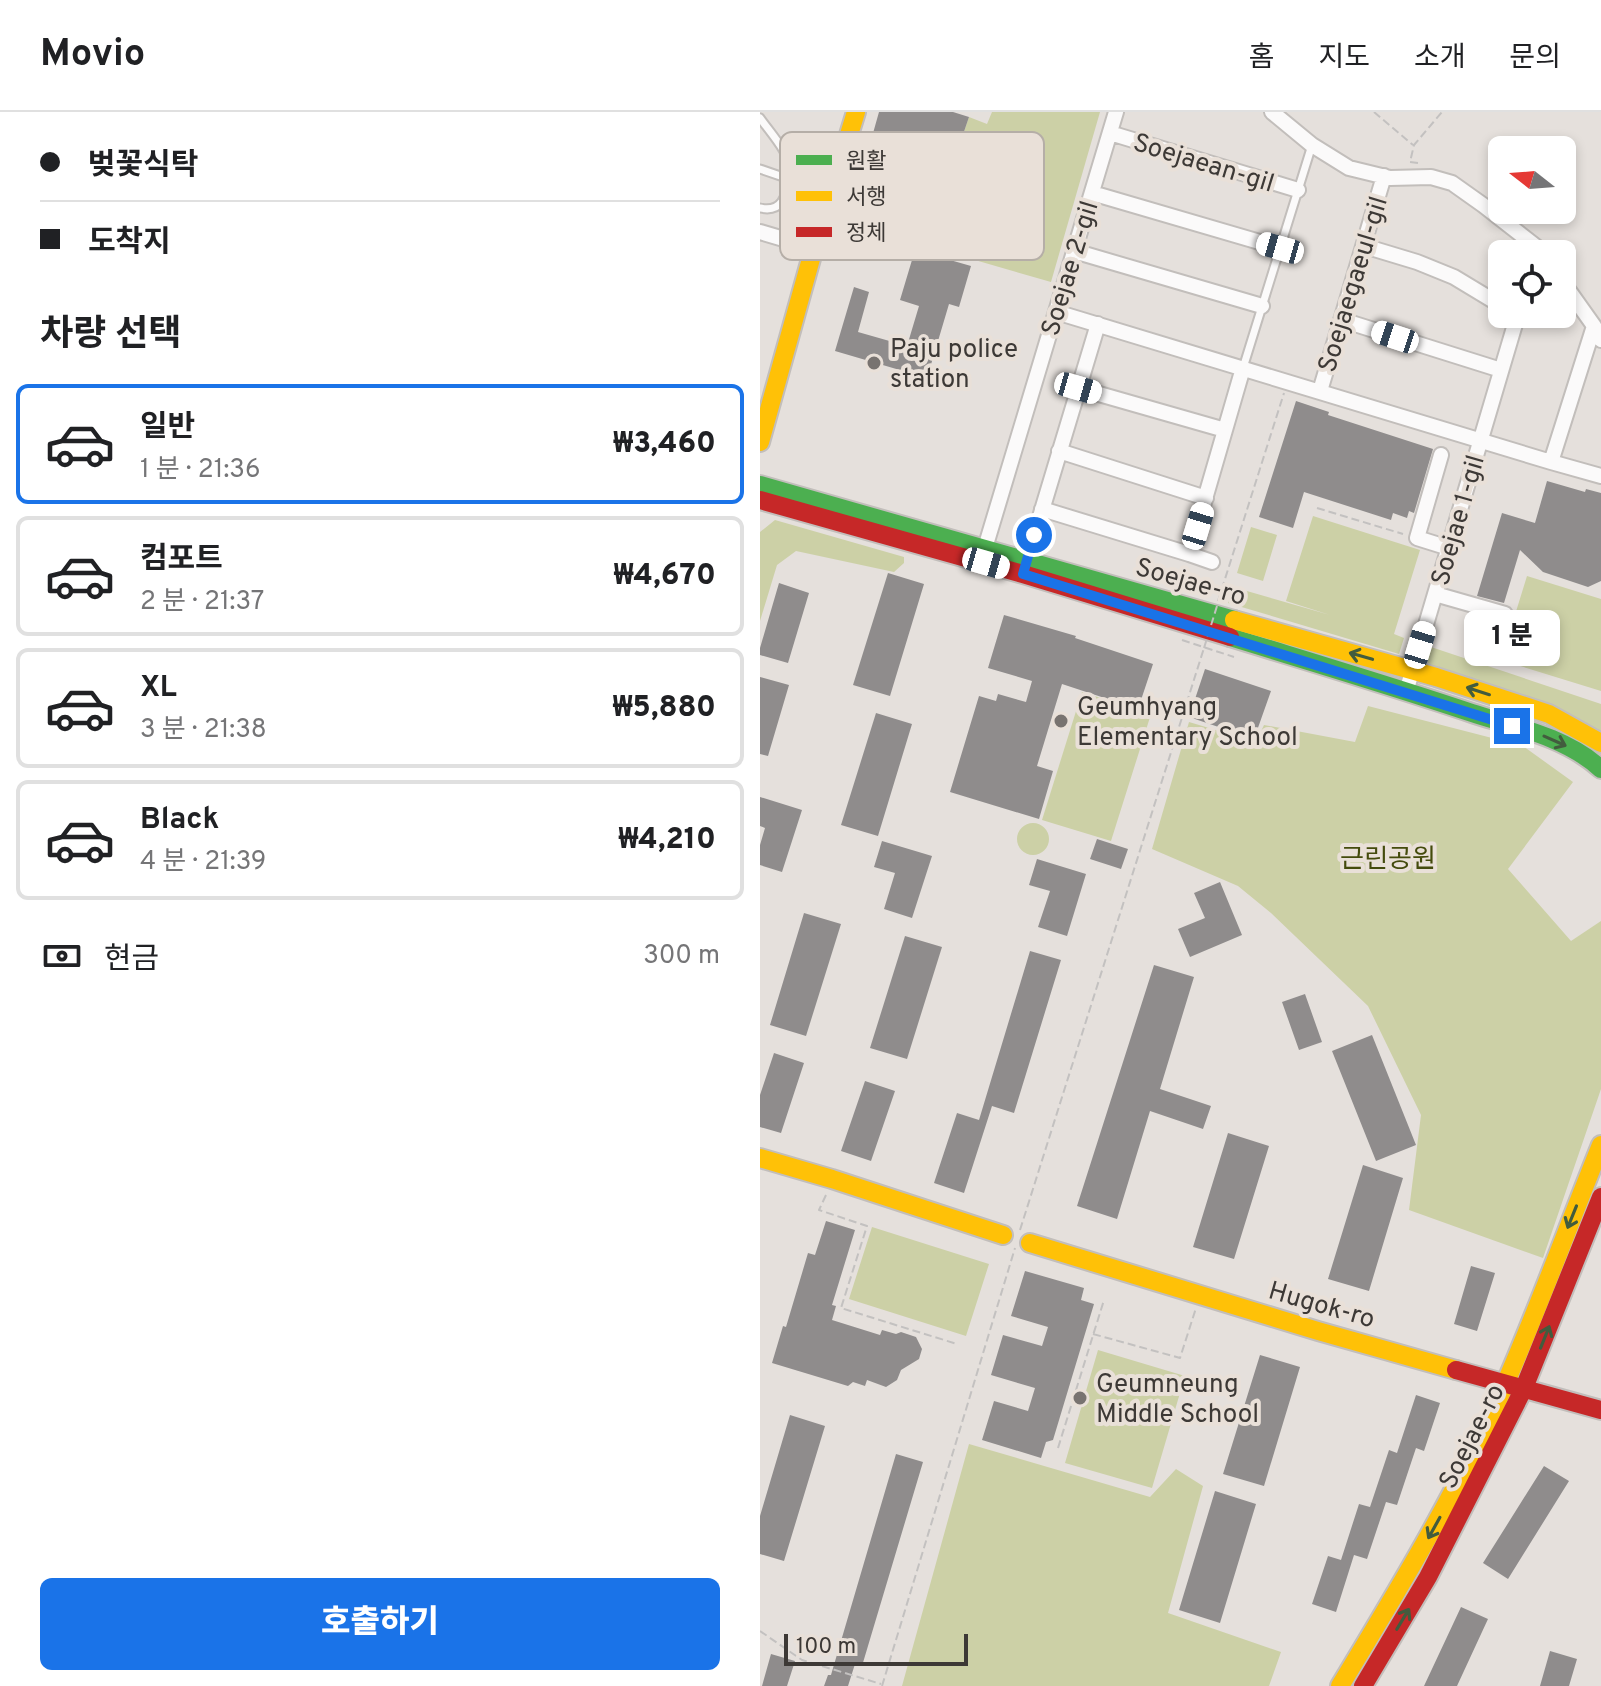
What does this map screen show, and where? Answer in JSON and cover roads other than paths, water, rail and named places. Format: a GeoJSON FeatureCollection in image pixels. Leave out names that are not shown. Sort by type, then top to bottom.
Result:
{"type":"FeatureCollection","features":[{"type":"Feature","properties":{"kind":"street"},"geometry":{"type":"LineString","coordinates":[[850,132],[856,112]]}},
{"type":"Feature","properties":{"kind":"street","name":"Soejae 2-gil"},"geometry":{"type":"LineString","coordinates":[[983,556],[1116,112]]}},
{"type":"Feature","properties":{"kind":"street","name":"Soejaegaeul-gil"},"geometry":{"type":"LineString","coordinates":[[1272,112],[1312,145],[1349,168],[1384,176],[1431,177],[1452,183],[1525,240]]}},
{"type":"Feature","properties":{"kind":"street","name":"Soejaean-gil"},"geometry":{"type":"LineString","coordinates":[[1110,133],[1298,190]]}},
{"type":"Feature","properties":{"kind":"street","name":"Soejaegaeul-gil"},"geometry":{"type":"LineString","coordinates":[[1320,391],[1384,176]]}},
{"type":"Feature","properties":{"kind":"street"},"geometry":{"type":"LineString","coordinates":[[1092,193],[1280,248]]}},
{"type":"Feature","properties":{"kind":"street"},"geometry":{"type":"LineString","coordinates":[[760,232],[780,238]]}},
{"type":"Feature","properties":{"kind":"street"},"geometry":{"type":"LineString","coordinates":[[1364,246],[1454,277],[1488,298]]}},
{"type":"Feature","properties":{"kind":"street"},"geometry":{"type":"LineString","coordinates":[[1074,251],[1262,306]]}},
{"type":"Feature","properties":{"kind":"street"},"geometry":{"type":"LineString","coordinates":[[760,442],[811,260]]}},
{"type":"Feature","properties":{"kind":"street"},"geometry":{"type":"LineString","coordinates":[[1576,301],[1601,340]]}},
{"type":"Feature","properties":{"kind":"street"},"geometry":{"type":"LineString","coordinates":[[1056,312],[1243,368]]}},
{"type":"Feature","properties":{"kind":"street"},"geometry":{"type":"LineString","coordinates":[[1342,320],[1501,370]]}},
{"type":"Feature","properties":{"kind":"street"},"geometry":{"type":"LineString","coordinates":[[1024,568],[1098,324]]}},
{"type":"Feature","properties":{"kind":"street"},"geometry":{"type":"LineString","coordinates":[[1551,462],[1594,326]]}},
{"type":"Feature","properties":{"kind":"street","name":"Soejae 1-gil"},"geometry":{"type":"LineString","coordinates":[[1406,692],[1513,328]]}},
{"type":"Feature","properties":{"kind":"street","name":"Soejaean-gil"},"geometry":{"type":"LineString","coordinates":[[1189,554],[1243,368]]}},
{"type":"Feature","properties":{"kind":"street","name":"Soejae 1-gil"},"geometry":{"type":"LineString","coordinates":[[1243,368],[1480,441]]}},
{"type":"Feature","properties":{"kind":"street"},"geometry":{"type":"LineString","coordinates":[[1078,388],[1225,430]]}},
{"type":"Feature","properties":{"kind":"street"},"geometry":{"type":"LineString","coordinates":[[1480,441],[1601,476]]}},
{"type":"Feature","properties":{"kind":"street"},"geometry":{"type":"LineString","coordinates":[[1059,451],[1206,498]]}},
{"type":"Feature","properties":{"kind":"street"},"geometry":{"type":"LineString","coordinates":[[1441,455],[1417,538],[1449,548]]}},
{"type":"Feature","properties":{"kind":"street"},"geometry":{"type":"LineString","coordinates":[[760,485],[1540,735],[1577,752],[1601,769]]}},
{"type":"Feature","properties":{"kind":"street"},"geometry":{"type":"LineString","coordinates":[[760,500],[983,556]]}},
{"type":"Feature","properties":{"kind":"street"},"geometry":{"type":"LineString","coordinates":[[1042,509],[1212,562]]}},
{"type":"Feature","properties":{"kind":"street","name":"Soejae-ro"},"geometry":{"type":"LineString","coordinates":[[1024,568],[1413,671],[1549,714],[1601,743]]}},
{"type":"Feature","properties":{"kind":"street"},"geometry":{"type":"LineString","coordinates":[[1435,594],[1505,614]]}},
{"type":"Feature","properties":{"kind":"street"},"geometry":{"type":"LineString","coordinates":[[1515,1386],[1601,1145]]}},
{"type":"Feature","properties":{"kind":"street"},"geometry":{"type":"LineString","coordinates":[[760,1158],[1003,1235]]}},
{"type":"Feature","properties":{"kind":"street","name":"Soejae-ro"},"geometry":{"type":"LineString","coordinates":[[1363,1686],[1428,1577],[1601,1197]]}},
{"type":"Feature","properties":{"kind":"street","name":"Hugok-ro"},"geometry":{"type":"LineString","coordinates":[[1030,1243],[1318,1331],[1601,1410]]}},
{"type":"Feature","properties":{"kind":"street","name":"Soejae-ro"},"geometry":{"type":"LineString","coordinates":[[1340,1686],[1410,1571],[1515,1386]]}},
{"type":"Feature","properties":{"kind":"lane"},"geometry":{"type":"LineString","coordinates":[[760,118],[780,146]]}},
{"type":"Feature","properties":{"kind":"lane","name":"Soejaean-gil"},"geometry":{"type":"LineString","coordinates":[[1243,368],[1312,145]]}},
{"type":"Feature","properties":{"kind":"lane"},"geometry":{"type":"LineString","coordinates":[[760,169],[780,174]]}},
{"type":"Feature","properties":{"kind":"lane"},"geometry":{"type":"LineString","coordinates":[[760,208],[768,210],[780,204]]}},
{"type":"Feature","properties":{"kind":"place","name":"Paju police station"},"geometry":{"type":"Point","coordinates":[874,363]}},
{"type":"Feature","properties":{"kind":"place","name":"Geumhyang Elementary School"},"geometry":{"type":"Point","coordinates":[1061,721]}},
{"type":"Feature","properties":{"kind":"place","name":"Geumneung Middle School"},"geometry":{"type":"Point","coordinates":[1080,1398]}},
{"type":"Feature","properties":{"kind":"park label","name":"근린공원"},"geometry":{"type":"Point","coordinates":[1388,858]}}]}
